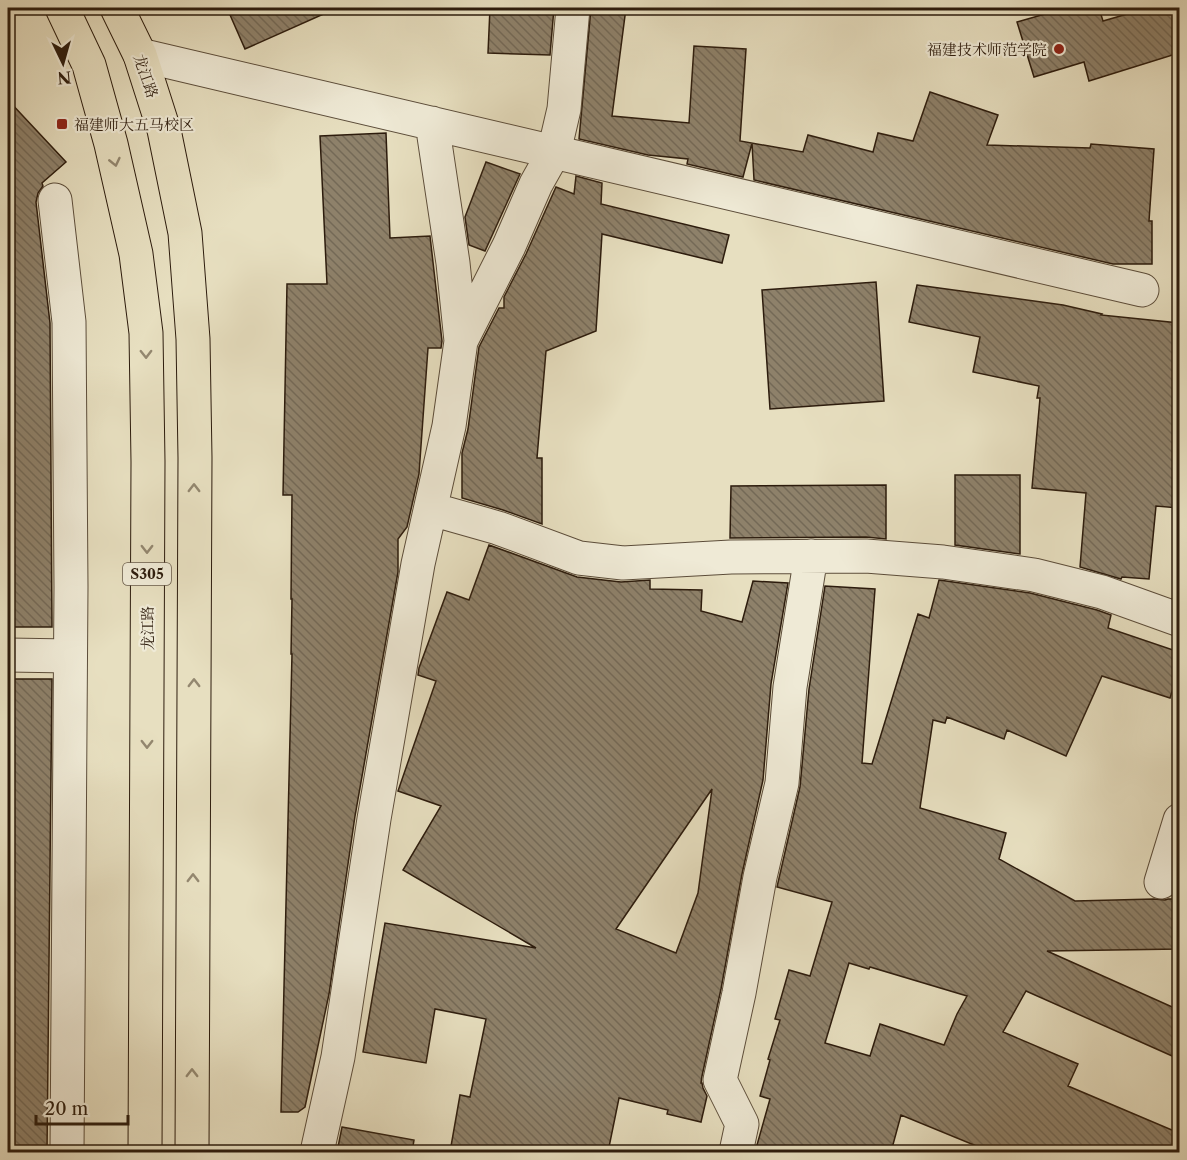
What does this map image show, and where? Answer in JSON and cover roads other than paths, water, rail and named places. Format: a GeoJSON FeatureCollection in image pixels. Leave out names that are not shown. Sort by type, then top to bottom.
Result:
{"type":"FeatureCollection","features":[{"type":"Feature","properties":{"kind":"main road","name":"龙江路"},"geometry":{"type":"LineString","coordinates":[[63,8],[89,65],[111,144],[136,254],[146,333],[148,486],[145,1152]]}},
{"type":"Feature","properties":{"kind":"main road","name":"龙江路"},"geometry":{"type":"LineString","coordinates":[[117,8],[140,55],[164,130],[185,233],[193,339],[195,482],[192,1152]]}},
{"type":"Feature","properties":{"kind":"street"},"geometry":{"type":"LineString","coordinates":[[461,341],[509,246],[536,184],[554,152],[564,109],[573,8]]}},
{"type":"Feature","properties":{"kind":"street"},"geometry":{"type":"LineString","coordinates":[[140,55],[1142,290]]}},
{"type":"Feature","properties":{"kind":"street"},"geometry":{"type":"LineString","coordinates":[[317,1152],[339,1057],[374,819],[418,564],[449,426],[461,341],[453,262],[432,123]]}},
{"type":"Feature","properties":{"kind":"street"},"geometry":{"type":"LineString","coordinates":[[55,200],[69,322],[70,656],[67,1152]]}},
{"type":"Feature","properties":{"kind":"street"},"geometry":{"type":"LineString","coordinates":[[431,509],[498,528],[579,558],[623,563],[730,558],[866,556],[943,562],[1034,575],[1102,592],[1179,620]]}},
{"type":"Feature","properties":{"kind":"street"},"geometry":{"type":"LineString","coordinates":[[736,1152],[742,1124],[720,1080],[739,993],[760,877],[782,783],[790,687],[812,556]]}},
{"type":"Feature","properties":{"kind":"street"},"geometry":{"type":"LineString","coordinates":[[8,655],[70,656]]}},
{"type":"Feature","properties":{"kind":"street"},"geometry":{"type":"LineString","coordinates":[[1161,882],[1179,820]]}},
{"type":"Feature","properties":{"kind":"place","name":"福建技术师范学院"},"geometry":{"type":"Point","coordinates":[1059,49]}},
{"type":"Feature","properties":{"kind":"place","name":"福建师大五马校区"},"geometry":{"type":"Point","coordinates":[62,124]}}]}
